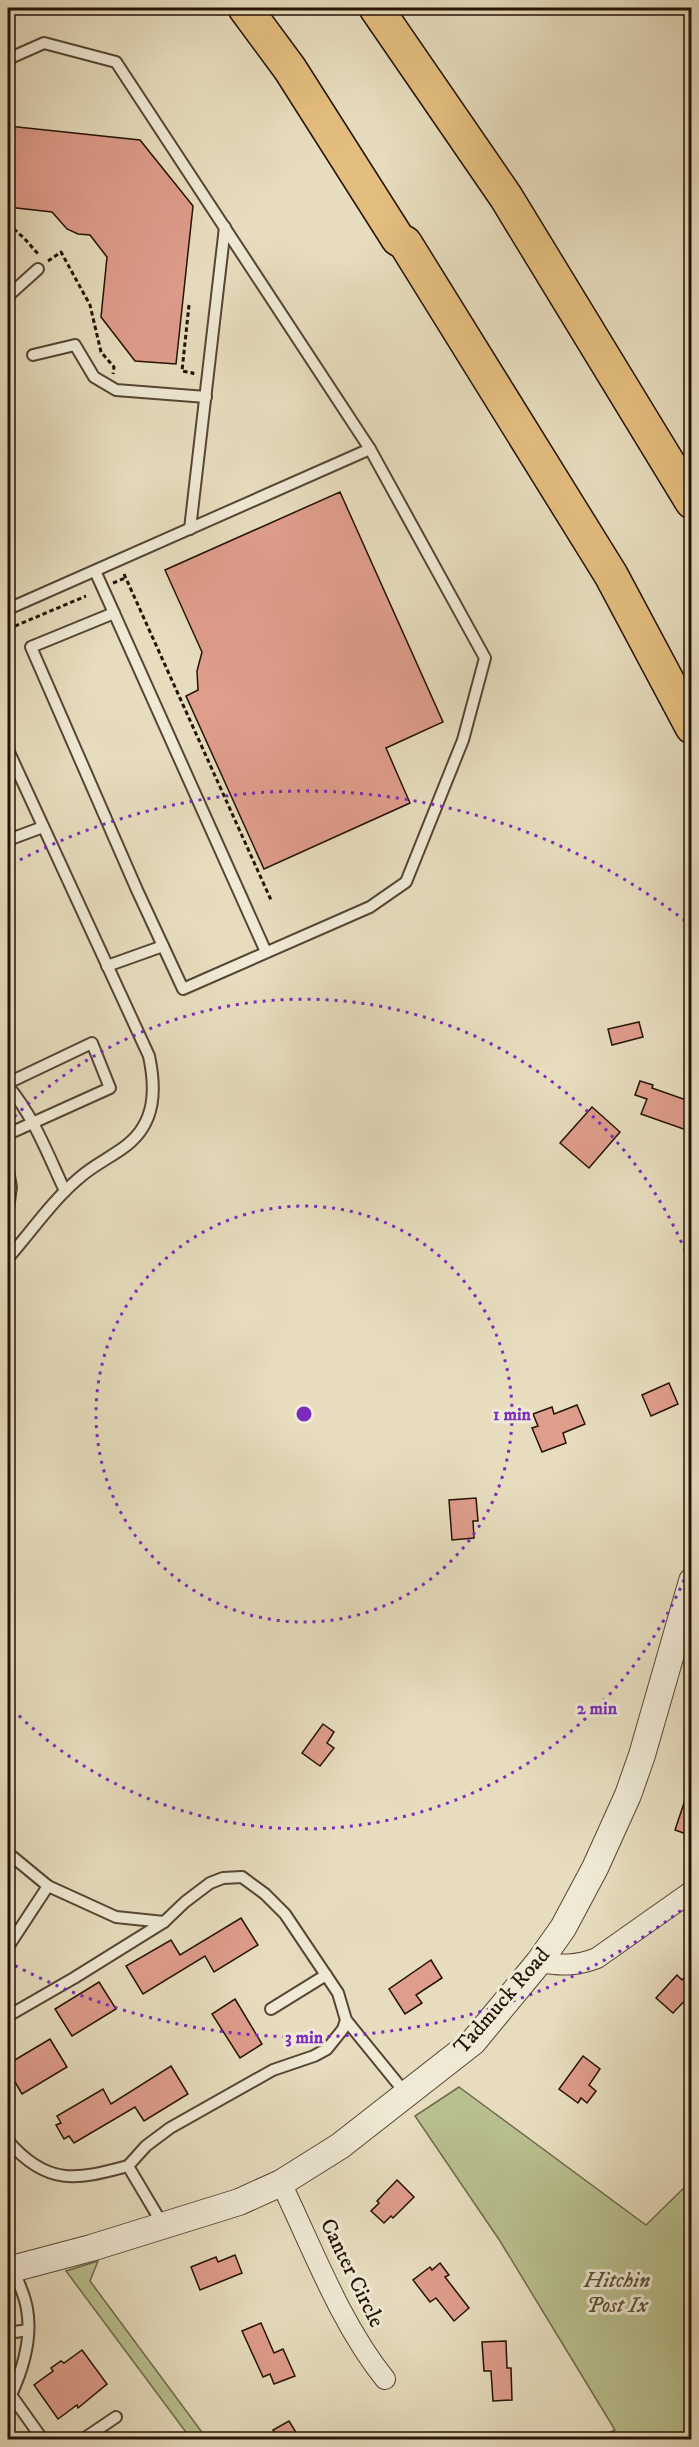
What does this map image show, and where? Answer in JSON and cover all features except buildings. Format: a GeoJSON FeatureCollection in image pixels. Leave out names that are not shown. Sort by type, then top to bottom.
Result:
{"type":"FeatureCollection","features":[{"type":"Feature","properties":{"kind":"highway"},"geometry":{"type":"LineString","coordinates":[[245,8],[290,69],[398,239],[405,243],[437,294],[611,575],[692,727]]}},
{"type":"Feature","properties":{"kind":"highway"},"geometry":{"type":"LineString","coordinates":[[376,8],[506,197],[692,502]]}},
{"type":"Feature","properties":{"kind":"street","name":"Tadmuck Road"},"geometry":{"type":"LineString","coordinates":[[10,2269],[239,2202],[281,2183],[340,2146],[473,2042],[539,1962],[563,1928],[595,1868],[628,1795],[642,1755],[692,1581]]}},
{"type":"Feature","properties":{"kind":"street"},"geometry":{"type":"LineString","coordinates":[[539,1962],[556,1966],[580,1965],[597,1958],[692,1891]]}},
{"type":"Feature","properties":{"kind":"street","name":"Canter Circle"},"geometry":{"type":"LineString","coordinates":[[281,2183],[345,2316],[367,2357],[385,2379]]}},
{"type":"Feature","properties":{"kind":"lane"},"geometry":{"type":"LineString","coordinates":[[8,59],[44,43],[116,62],[370,449],[485,658],[463,740],[406,882],[370,908],[183,989],[31,647],[114,613]]}},
{"type":"Feature","properties":{"kind":"lane"},"geometry":{"type":"LineString","coordinates":[[190,530],[225,227]]}},
{"type":"Feature","properties":{"kind":"lane"},"geometry":{"type":"LineString","coordinates":[[8,296],[38,269]]}},
{"type":"Feature","properties":{"kind":"lane"},"geometry":{"type":"LineString","coordinates":[[33,355],[75,345],[94,377],[116,390],[206,397]]}},
{"type":"Feature","properties":{"kind":"lane"},"geometry":{"type":"LineString","coordinates":[[8,609],[370,449]]}},
{"type":"Feature","properties":{"kind":"lane"},"geometry":{"type":"LineString","coordinates":[[95,571],[266,952]]}},
{"type":"Feature","properties":{"kind":"lane"},"geometry":{"type":"LineString","coordinates":[[8,750],[149,1056],[154,1080],[153,1103],[145,1124],[129,1144],[79,1178],[65,1191],[8,1258]]}},
{"type":"Feature","properties":{"kind":"lane"},"geometry":{"type":"LineString","coordinates":[[8,840],[43,827]]}},
{"type":"Feature","properties":{"kind":"lane"},"geometry":{"type":"LineString","coordinates":[[106,966],[163,946]]}},
{"type":"Feature","properties":{"kind":"lane"},"geometry":{"type":"LineString","coordinates":[[8,1134],[32,1122],[110,1088],[92,1043],[8,1085],[32,1122],[65,1191]]}},
{"type":"Feature","properties":{"kind":"lane"},"geometry":{"type":"LineString","coordinates":[[8,1170],[11,1187],[8,1209]]}},
{"type":"Feature","properties":{"kind":"lane"},"geometry":{"type":"LineString","coordinates":[[8,1853],[48,1886],[116,1917],[164,1922]]}},
{"type":"Feature","properties":{"kind":"lane"},"geometry":{"type":"LineString","coordinates":[[8,2016],[164,1922],[210,1883],[223,1878],[242,1877],[265,1894],[285,1914],[338,1993],[346,2020],[407,2095]]}},
{"type":"Feature","properties":{"kind":"lane"},"geometry":{"type":"LineString","coordinates":[[8,1947],[48,1886]]}},
{"type":"Feature","properties":{"kind":"lane"},"geometry":{"type":"LineString","coordinates":[[271,2009],[326,1975]]}},
{"type":"Feature","properties":{"kind":"lane"},"geometry":{"type":"LineString","coordinates":[[8,2141],[32,2166],[55,2174],[82,2176],[129,2166],[146,2146],[170,2128],[273,2070],[314,2056],[327,2049],[343,2030],[346,2020]]}},
{"type":"Feature","properties":{"kind":"lane"},"geometry":{"type":"LineString","coordinates":[[129,2166],[163,2225]]}},
{"type":"Feature","properties":{"kind":"lane"},"geometry":{"type":"LineString","coordinates":[[10,2269],[27,2306],[28,2330],[20,2377],[11,2395],[43,2439]]}},
{"type":"Feature","properties":{"kind":"lane"},"geometry":{"type":"LineString","coordinates":[[8,2333],[28,2330]]}},
{"type":"Feature","properties":{"kind":"lane"},"geometry":{"type":"LineString","coordinates":[[82,2439],[116,2417]]}},
{"type":"Feature","properties":{"kind":"path"},"geometry":{"type":"LineString","coordinates":[[8,224],[46,262],[61,252],[90,305],[100,352],[114,367],[111,388]]}},
{"type":"Feature","properties":{"kind":"path"},"geometry":{"type":"LineString","coordinates":[[189,305],[182,371],[193,372],[192,384]]}},
{"type":"Feature","properties":{"kind":"path"},"geometry":{"type":"LineString","coordinates":[[123,572],[271,900]]}},
{"type":"Feature","properties":{"kind":"path"},"geometry":{"type":"LineString","coordinates":[[110,584],[125,578]]}},
{"type":"Feature","properties":{"kind":"path"},"geometry":{"type":"LineString","coordinates":[[8,629],[86,596]]}},
{"type":"Feature","properties":{"kind":"green space","name":"Hitchin Post Ix"},"geometry":{"type":"Polygon","coordinates":[[[459,2087],[646,2225],[691,2181],[691,2439],[594,2439],[615,2430],[500,2241],[415,2116],[459,2087]]]}},
{"type":"Feature","properties":{"kind":"green space"},"geometry":{"type":"Polygon","coordinates":[[[98,2261],[90,2281],[207,2439],[191,2439],[66,2271],[98,2261]]]}}]}
